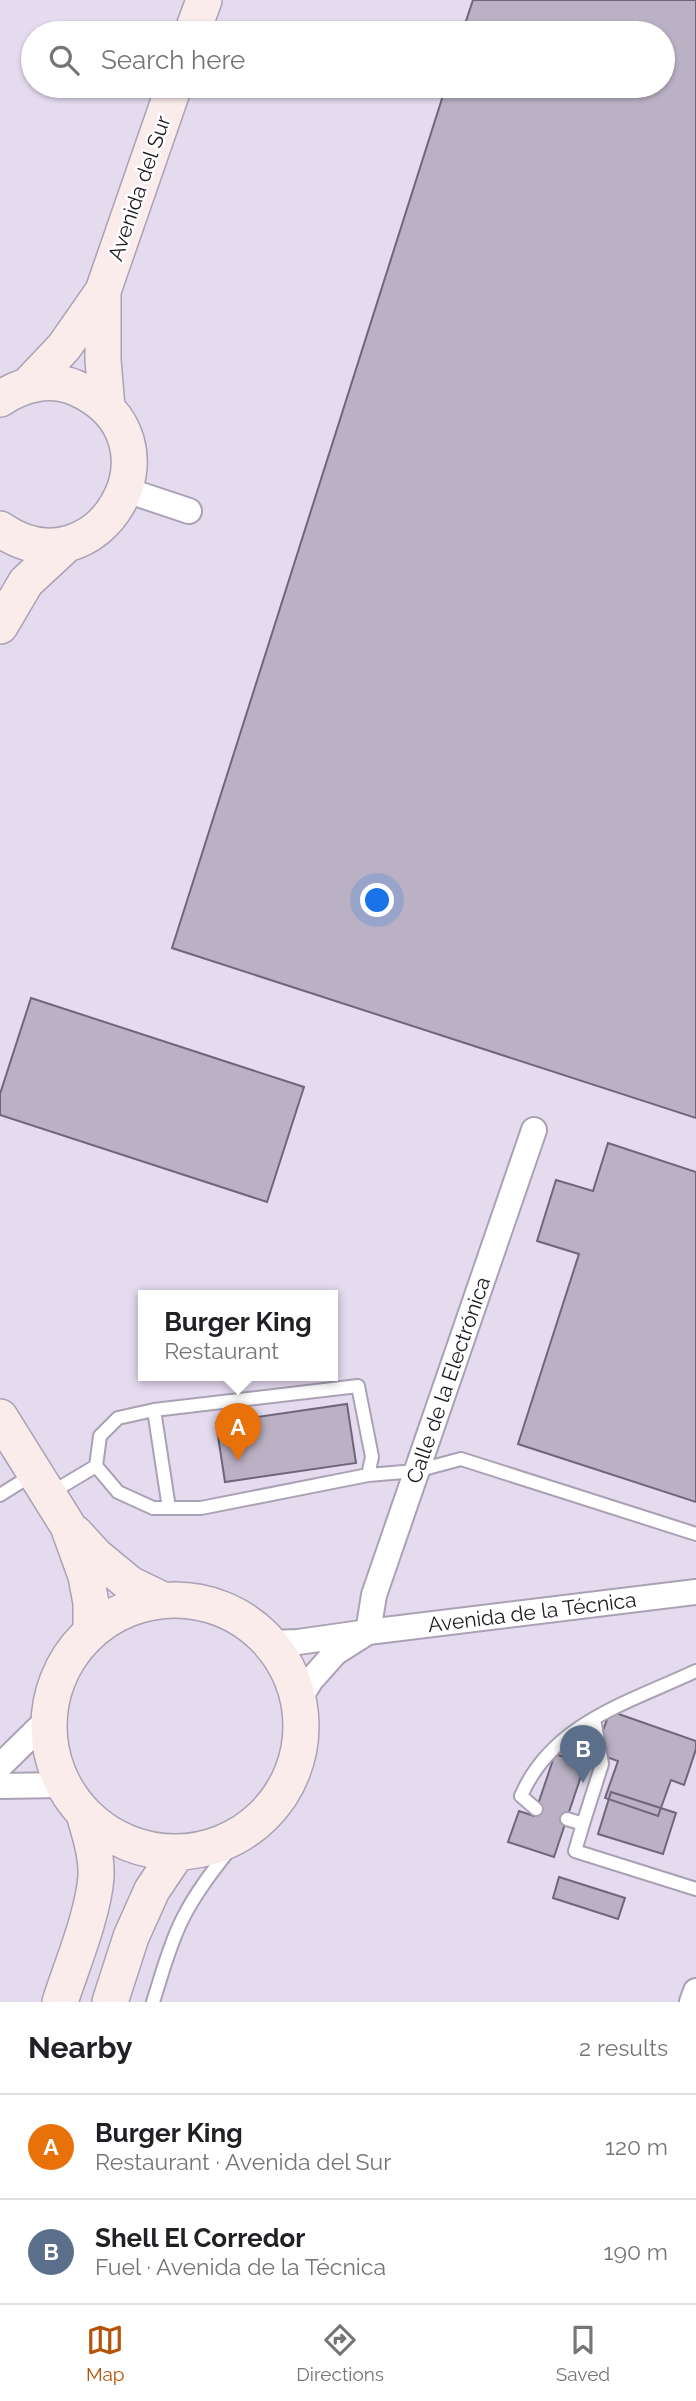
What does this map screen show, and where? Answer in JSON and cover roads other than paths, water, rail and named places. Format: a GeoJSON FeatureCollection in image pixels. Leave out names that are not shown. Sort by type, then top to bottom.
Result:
{"type":"FeatureCollection","features":[{"type":"Feature","properties":{"kind":"street"},"geometry":{"type":"LineString","coordinates":[[196,21],[204,0]]}},
{"type":"Feature","properties":{"kind":"street","name":"Avenida del Sur"},"geometry":{"type":"LineString","coordinates":[[10,391],[64,347],[103,291],[170,98]]}},
{"type":"Feature","properties":{"kind":"street","name":"Avenida del Sur"},"geometry":{"type":"LineString","coordinates":[[103,291],[103,360],[107,408]]}},
{"type":"Feature","properties":{"kind":"street"},"geometry":{"type":"LineString","coordinates":[[0,626],[26,582],[67,544],[92,533],[112,514],[126,490],[130,468],[128,446],[120,426],[107,408],[90,394],[49,382],[10,391]]}},
{"type":"Feature","properties":{"kind":"street"},"geometry":{"type":"LineString","coordinates":[[126,490],[189,511]]}},
{"type":"Feature","properties":{"kind":"street"},"geometry":{"type":"LineString","coordinates":[[0,528],[13,538],[39,545],[67,544]]}},
{"type":"Feature","properties":{"kind":"street","name":"Calle de la Electrónica"},"geometry":{"type":"LineString","coordinates":[[369,1632],[374,1595],[534,1130]]}},
{"type":"Feature","properties":{"kind":"street"},"geometry":{"type":"LineString","coordinates":[[0,1417],[68,1526],[96,1556],[130,1584],[163,1600]]}},
{"type":"Feature","properties":{"kind":"street"},"geometry":{"type":"LineString","coordinates":[[68,1526],[86,1576],[91,1603],[91,1631]]}},
{"type":"Feature","properties":{"kind":"street","name":"Avenida de la Técnica"},"geometry":{"type":"LineString","coordinates":[[271,1643],[299,1642],[696,1592]]}},
{"type":"Feature","properties":{"kind":"street"},"geometry":{"type":"LineString","coordinates":[[163,1600],[193,1601],[222,1608],[248,1623],[271,1643],[289,1670],[299,1699],[302,1731],[297,1762],[285,1791],[266,1815],[241,1835],[210,1848],[177,1853],[143,1849],[111,1835],[84,1814],[63,1785],[52,1753],[49,1718],[55,1686],[69,1656],[91,1631],[125,1610],[163,1600]]}},
{"type":"Feature","properties":{"kind":"street","name":"Avenida de la Técnica"},"geometry":{"type":"LineString","coordinates":[[299,1699],[311,1680],[335,1653],[369,1632]]}},
{"type":"Feature","properties":{"kind":"street"},"geometry":{"type":"LineString","coordinates":[[0,1766],[49,1718]]}},
{"type":"Feature","properties":{"kind":"street"},"geometry":{"type":"LineString","coordinates":[[0,1786],[63,1785]]}},
{"type":"Feature","properties":{"kind":"street"},"geometry":{"type":"LineString","coordinates":[[60,2002],[90,1907],[96,1876],[92,1842],[84,1814]]}},
{"type":"Feature","properties":{"kind":"street"},"geometry":{"type":"LineString","coordinates":[[110,2002],[141,1914],[152,1890],[177,1853]]}},
{"type":"Feature","properties":{"kind":"street"},"geometry":{"type":"LineString","coordinates":[[692,2002],[696,1991]]}},
{"type":"Feature","properties":{"kind":"lane"},"geometry":{"type":"LineString","coordinates":[[368,1475],[372,1457],[358,1386],[154,1410],[118,1418],[100,1436],[96,1466],[118,1492],[153,1508],[201,1508],[368,1475],[416,1471],[461,1458],[696,1534]]}},
{"type":"Feature","properties":{"kind":"lane"},"geometry":{"type":"LineString","coordinates":[[154,1410],[169,1508]]}},
{"type":"Feature","properties":{"kind":"lane"},"geometry":{"type":"LineString","coordinates":[[0,1495],[96,1466]]}},
{"type":"Feature","properties":{"kind":"lane"},"geometry":{"type":"LineString","coordinates":[[536,1809],[521,1796],[530,1775],[546,1754],[614,1707],[696,1671]]}},
{"type":"Feature","properties":{"kind":"lane"},"geometry":{"type":"LineString","coordinates":[[594,1719],[602,1765],[575,1851],[696,1889]]}},
{"type":"Feature","properties":{"kind":"lane"},"geometry":{"type":"LineString","coordinates":[[567,1819],[583,1824]]}},
{"type":"Feature","properties":{"kind":"lane"},"geometry":{"type":"LineString","coordinates":[[153,2002],[171,1945],[183,1919],[198,1893],[241,1835]]}},
{"type":"Feature","properties":{"kind":"place","name":"Burger King"},"geometry":{"type":"Point","coordinates":[238,1461]}},
{"type":"Feature","properties":{"kind":"place","name":"Shell El Corredor"},"geometry":{"type":"Point","coordinates":[583,1783]}}]}
